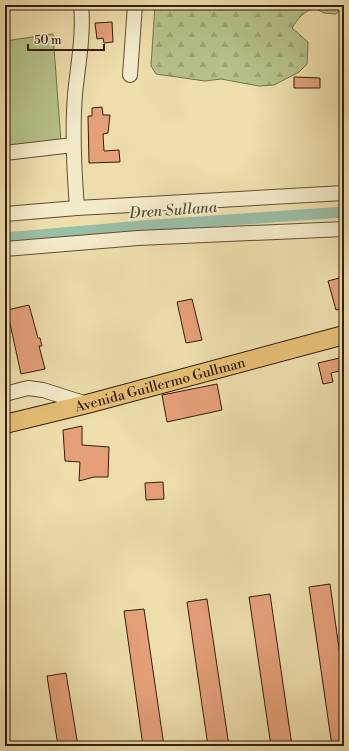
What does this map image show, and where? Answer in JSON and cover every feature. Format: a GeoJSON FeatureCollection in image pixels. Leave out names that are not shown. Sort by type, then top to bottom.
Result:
{"type":"FeatureCollection","features":[{"type":"Feature","properties":{"kind":"main road","name":"Avenida Guillermo Gullman"},"geometry":{"type":"LineString","coordinates":[[316,344],[344,335]]}},
{"type":"Feature","properties":{"kind":"main road","name":"Avenida Guillermo Gullman"},"geometry":{"type":"LineString","coordinates":[[5,424],[344,338]]}},
{"type":"Feature","properties":{"kind":"street"},"geometry":{"type":"LineString","coordinates":[[78,208],[73,145],[75,95],[80,46],[81,5]]}},
{"type":"Feature","properties":{"kind":"street"},"geometry":{"type":"LineString","coordinates":[[130,75],[135,5]]}},
{"type":"Feature","properties":{"kind":"street"},"geometry":{"type":"LineString","coordinates":[[5,153],[73,145]]}},
{"type":"Feature","properties":{"kind":"street"},"geometry":{"type":"LineString","coordinates":[[5,214],[78,208],[344,193]]}},
{"type":"Feature","properties":{"kind":"street"},"geometry":{"type":"LineString","coordinates":[[5,249],[138,238],[344,229]]}},
{"type":"Feature","properties":{"kind":"street"},"geometry":{"type":"LineString","coordinates":[[5,394],[28,388],[43,390],[87,404]]}},
{"type":"Feature","properties":{"kind":"green space"},"geometry":{"type":"Polygon","coordinates":[[[155,5],[344,6],[336,14],[324,13],[315,8],[302,15],[292,28],[308,42],[307,64],[299,72],[274,85],[259,86],[221,79],[205,81],[156,74],[151,66],[155,5]]]}},
{"type":"Feature","properties":{"kind":"green space"},"geometry":{"type":"Polygon","coordinates":[[[53,34],[61,142],[5,148],[5,41],[53,34]]]}},
{"type":"Feature","properties":{"kind":"building"},"geometry":{"type":"Polygon","coordinates":[[[112,22],[113,42],[104,43],[103,38],[97,39],[95,23],[112,22]]]}},
{"type":"Feature","properties":{"kind":"building"},"geometry":{"type":"Polygon","coordinates":[[[294,77],[320,78],[320,88],[294,88],[294,77]]]}},
{"type":"Feature","properties":{"kind":"building"},"geometry":{"type":"Polygon","coordinates":[[[102,107],[103,115],[110,115],[108,133],[103,134],[104,151],[119,150],[120,162],[89,163],[88,116],[92,116],[92,108],[102,107]]]}},
{"type":"Feature","properties":{"kind":"building"},"geometry":{"type":"Polygon","coordinates":[[[343,277],[344,308],[336,310],[328,281],[343,277]]]}},
{"type":"Feature","properties":{"kind":"building"},"geometry":{"type":"Polygon","coordinates":[[[192,299],[202,340],[186,343],[177,302],[192,299]]]}},
{"type":"Feature","properties":{"kind":"building"},"geometry":{"type":"Polygon","coordinates":[[[29,305],[38,338],[40,338],[42,346],[39,346],[45,369],[21,374],[7,310],[29,305]]]}},
{"type":"Feature","properties":{"kind":"building"},"geometry":{"type":"Polygon","coordinates":[[[344,357],[344,370],[331,373],[333,382],[323,384],[318,363],[344,357]]]}},
{"type":"Feature","properties":{"kind":"building"},"geometry":{"type":"Polygon","coordinates":[[[217,384],[222,410],[167,422],[162,395],[217,384]]]}},
{"type":"Feature","properties":{"kind":"building"},"geometry":{"type":"Polygon","coordinates":[[[82,426],[82,445],[109,447],[108,477],[94,477],[79,481],[80,462],[65,461],[63,430],[82,426]]]}},
{"type":"Feature","properties":{"kind":"building"},"geometry":{"type":"Polygon","coordinates":[[[163,482],[164,499],[146,500],[145,483],[163,482]]]}},
{"type":"Feature","properties":{"kind":"building"},"geometry":{"type":"Polygon","coordinates":[[[330,584],[344,684],[344,746],[332,746],[309,587],[330,584]]]}},
{"type":"Feature","properties":{"kind":"building"},"geometry":{"type":"Polygon","coordinates":[[[270,594],[292,746],[271,746],[249,597],[270,594]]]}},
{"type":"Feature","properties":{"kind":"building"},"geometry":{"type":"Polygon","coordinates":[[[207,599],[229,746],[208,746],[187,602],[207,599]]]}},
{"type":"Feature","properties":{"kind":"building"},"geometry":{"type":"Polygon","coordinates":[[[144,609],[164,746],[143,746],[124,611],[144,609]]]}},
{"type":"Feature","properties":{"kind":"building"},"geometry":{"type":"Polygon","coordinates":[[[66,673],[78,746],[58,746],[47,676],[66,673]]]}},
{"type":"Feature","properties":{"kind":"waterway","name":"Dren Sullana"},"geometry":{"type":"LineString","coordinates":[[5,238],[143,226],[344,212]]}}]}
